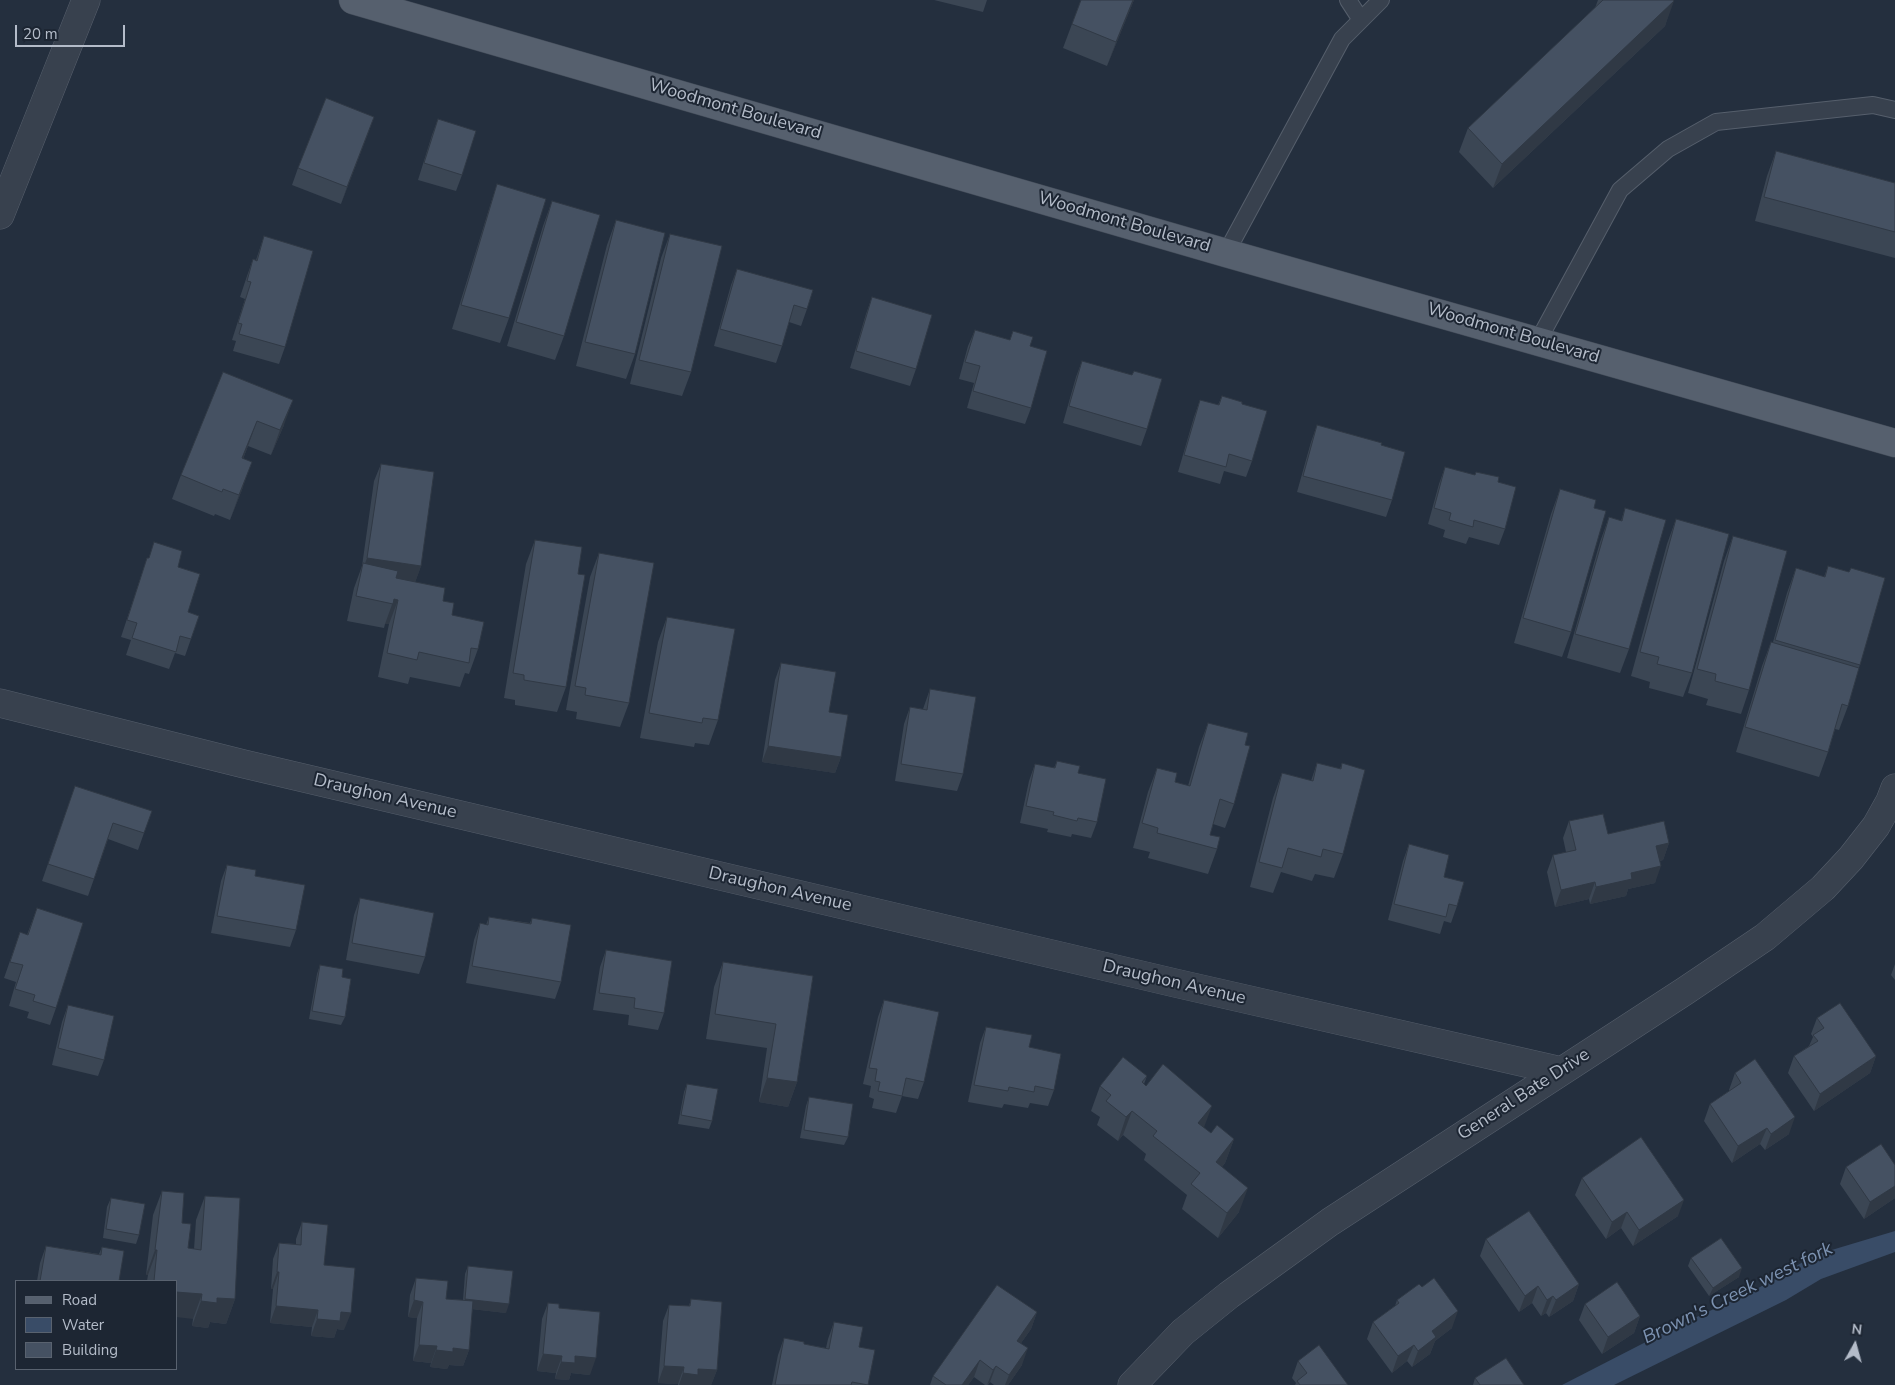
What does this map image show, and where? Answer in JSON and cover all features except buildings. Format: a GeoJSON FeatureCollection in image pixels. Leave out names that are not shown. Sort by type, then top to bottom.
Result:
{"type":"FeatureCollection","features":[{"type":"Feature","properties":{"kind":"main road","name":"Woodmont Boulevard"},"geometry":{"type":"LineString","coordinates":[[353,0],[1226,253],[1895,443]]}},
{"type":"Feature","properties":{"kind":"street"},"geometry":{"type":"LineString","coordinates":[[0,215],[86,0]]}},
{"type":"Feature","properties":{"kind":"street","name":"Draughon Avenue"},"geometry":{"type":"LineString","coordinates":[[0,703],[244,764],[1175,983],[1561,1071]]}},
{"type":"Feature","properties":{"kind":"street","name":"General Bate Drive"},"geometry":{"type":"LineString","coordinates":[[1132,1385],[1183,1332],[1229,1295],[1330,1222],[1685,991],[1798,910],[1852,858],[1876,826],[1895,788]]}},
{"type":"Feature","properties":{"kind":"lane"},"geometry":{"type":"LineString","coordinates":[[1348,0],[1361,20]]}},
{"type":"Feature","properties":{"kind":"lane"},"geometry":{"type":"LineString","coordinates":[[1226,253],[1342,39],[1381,0]]}},
{"type":"Feature","properties":{"kind":"lane"},"geometry":{"type":"LineString","coordinates":[[1538,341],[1620,190],[1668,149],[1716,122],[1873,106],[1895,110]]}},
{"type":"Feature","properties":{"kind":"water"},"geometry":{"type":"Polygon","coordinates":[[[1895,1231],[1895,1252],[1821,1279],[1786,1300],[1614,1385],[1562,1385],[1675,1327],[1755,1290],[1815,1255],[1895,1231]]]}},
{"type":"Feature","properties":{"kind":"water label","name":"Brown's Creek west fork"},"geometry":{"type":"Point","coordinates":[1738,1294]}}]}
